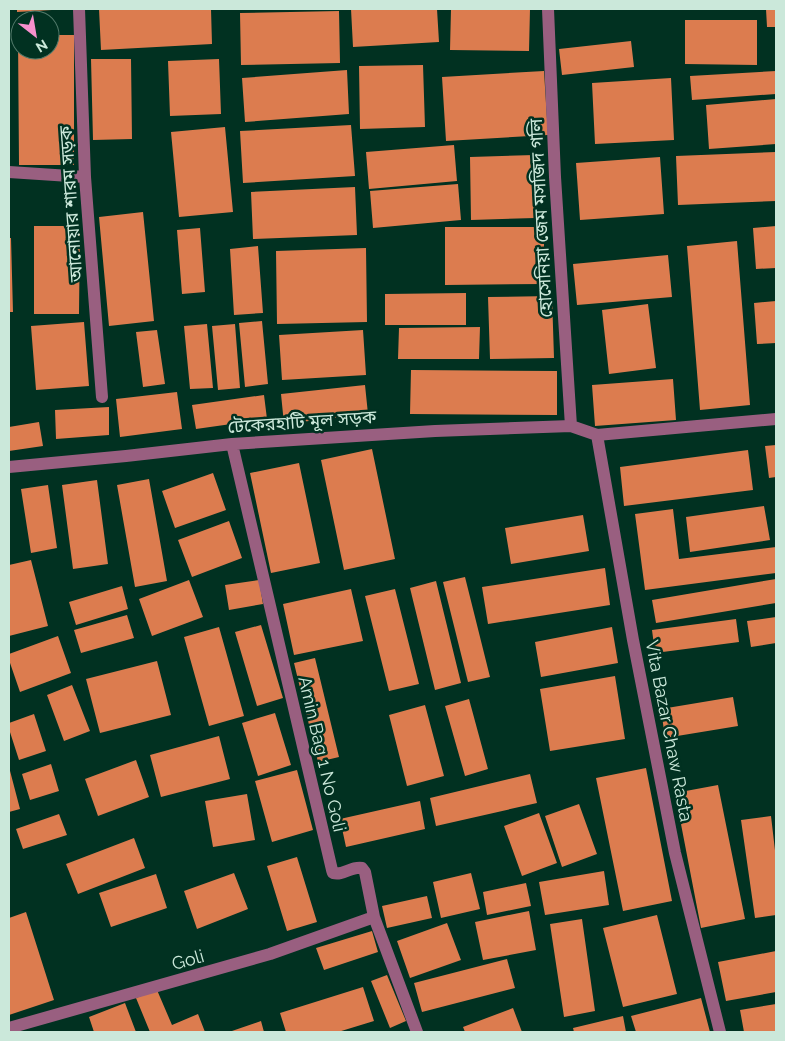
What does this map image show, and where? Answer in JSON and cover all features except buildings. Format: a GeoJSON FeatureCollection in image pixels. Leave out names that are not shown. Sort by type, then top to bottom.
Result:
{"type":"FeatureCollection","features":[{"type":"Feature","properties":{"kind":"street","name":"আনোয়ার শারম সড়ক"},"geometry":{"type":"LineString","coordinates":[[79,9],[85,177],[102,397]]}},
{"type":"Feature","properties":{"kind":"street","name":"হোসেনিয়া জেম মসজিদ গলি"},"geometry":{"type":"LineString","coordinates":[[548,9],[555,178],[571,426]]}},
{"type":"Feature","properties":{"kind":"street"},"geometry":{"type":"LineString","coordinates":[[9,172],[85,177]]}},
{"type":"Feature","properties":{"kind":"street"},"geometry":{"type":"LineString","coordinates":[[598,435],[776,419]]}},
{"type":"Feature","properties":{"kind":"street","name":"টেকেরহাটি মূল সড়ক"},"geometry":{"type":"LineString","coordinates":[[9,466],[126,456],[232,444],[435,431],[571,426],[598,435]]}},
{"type":"Feature","properties":{"kind":"street","name":"Vita Bazar Chaw Rasta"},"geometry":{"type":"LineString","coordinates":[[598,435],[633,640],[673,843],[720,1032]]}},
{"type":"Feature","properties":{"kind":"street","name":"Amin Bag 1 No Goli"},"geometry":{"type":"LineString","coordinates":[[232,444],[332,870],[333,873],[338,874],[356,867],[362,868],[365,872],[374,917],[416,1032]]}},
{"type":"Feature","properties":{"kind":"street","name":"Goli"},"geometry":{"type":"LineString","coordinates":[[9,1028],[270,954],[374,917]]}}]}
